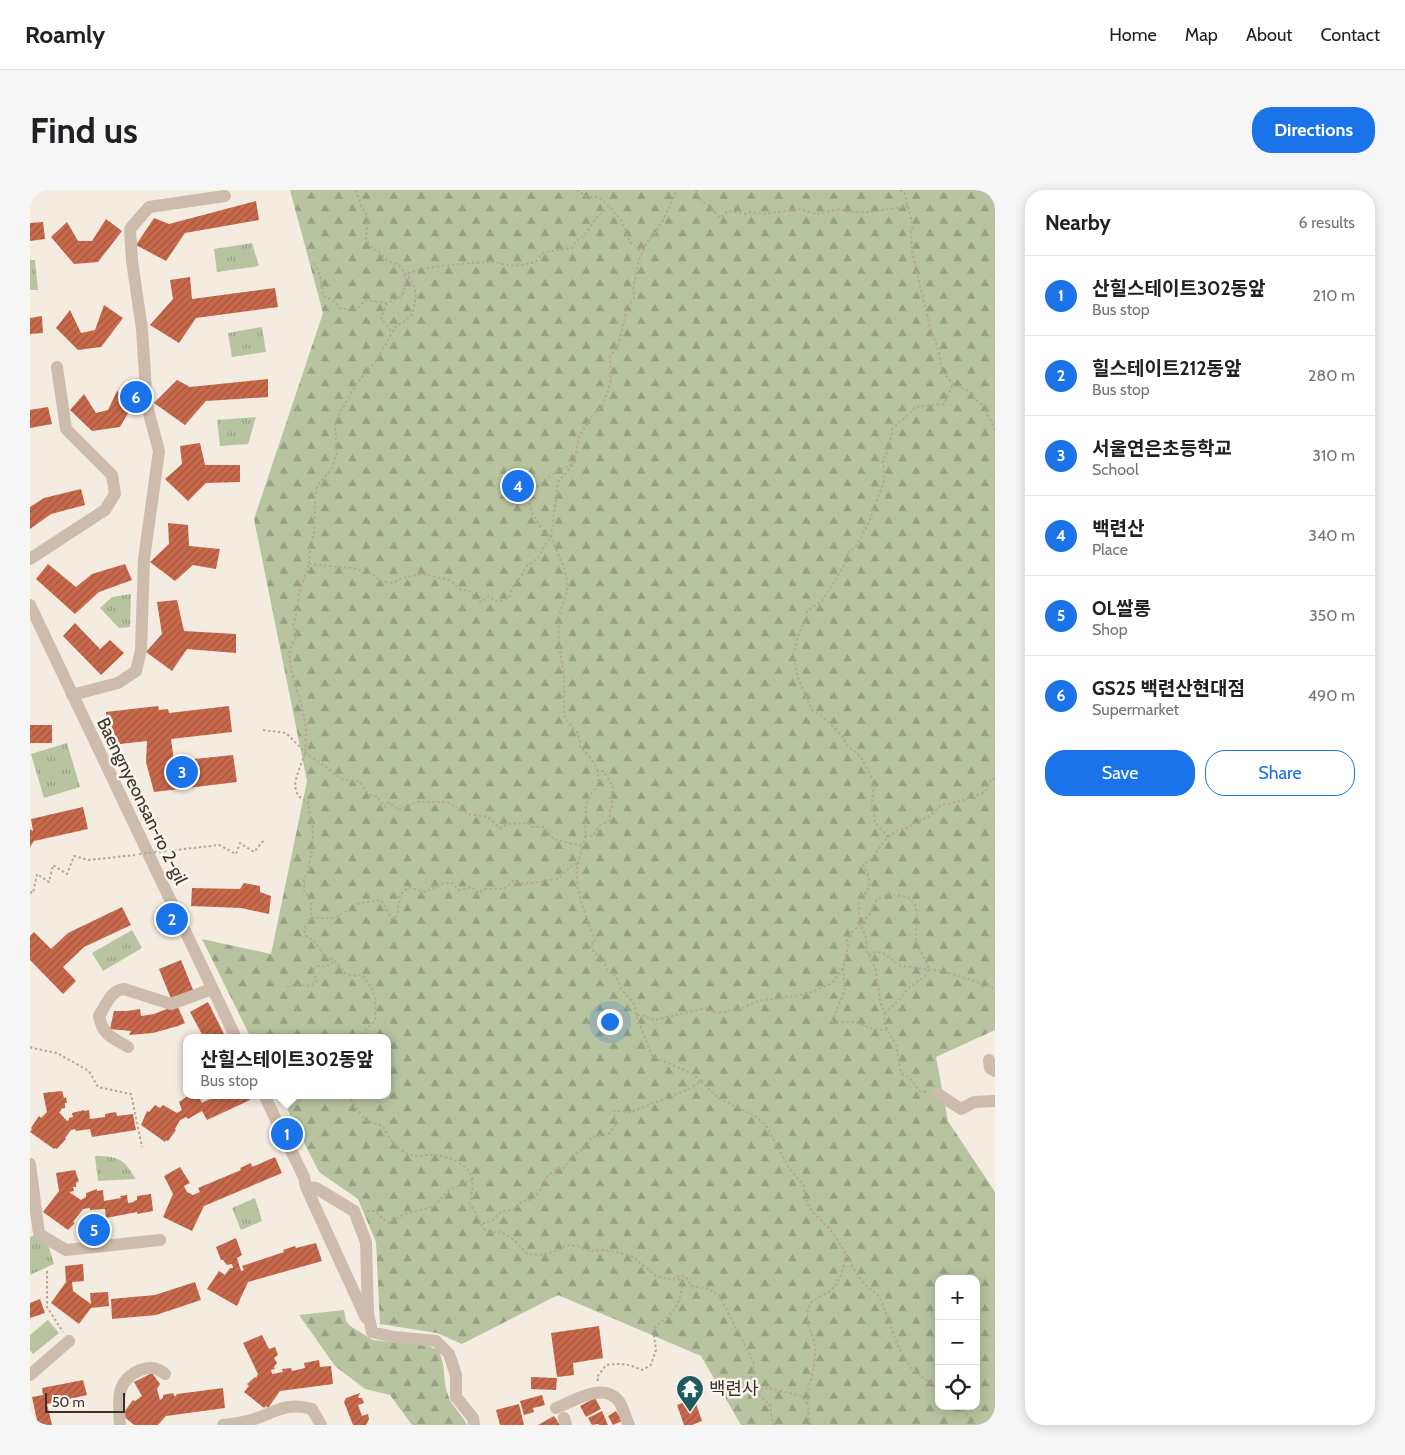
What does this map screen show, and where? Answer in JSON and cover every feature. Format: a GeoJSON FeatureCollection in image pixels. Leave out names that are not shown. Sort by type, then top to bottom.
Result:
{"type":"FeatureCollection","features":[{"type":"Feature","properties":{"kind":"street"},"geometry":{"type":"LineString","coordinates":[[72,695],[118,683],[136,671],[141,650],[144,559],[159,451],[147,406],[142,329],[132,261],[130,229],[149,206],[225,196]]}},
{"type":"Feature","properties":{"kind":"street"},"geometry":{"type":"LineString","coordinates":[[30,559],[105,510],[115,494],[112,474],[66,429],[57,367]]}},
{"type":"Feature","properties":{"kind":"street","name":"Baengnyeonsan-ro 2-gil"},"geometry":{"type":"LineString","coordinates":[[30,605],[234,1034]]}},
{"type":"Feature","properties":{"kind":"street"},"geometry":{"type":"LineString","coordinates":[[128,1047],[106,1034],[101,1026],[100,1016],[114,993],[118,990],[124,989],[171,1004],[212,989]]}},
{"type":"Feature","properties":{"kind":"street"},"geometry":{"type":"LineString","coordinates":[[938,1094],[961,1109],[974,1102],[995,1101]]}},
{"type":"Feature","properties":{"kind":"street"},"geometry":{"type":"LineString","coordinates":[[266,1099],[304,1177],[306,1187],[372,1332]]}},
{"type":"Feature","properties":{"kind":"street"},"geometry":{"type":"LineString","coordinates":[[30,1164],[39,1234],[66,1250],[160,1240]]}},
{"type":"Feature","properties":{"kind":"street"},"geometry":{"type":"LineString","coordinates":[[306,1187],[316,1188],[353,1211],[366,1242],[368,1313],[372,1332]]}},
{"type":"Feature","properties":{"kind":"street"},"geometry":{"type":"LineString","coordinates":[[372,1332],[394,1337],[436,1341],[449,1354],[456,1375],[456,1397],[473,1418],[474,1425]]}},
{"type":"Feature","properties":{"kind":"street"},"geometry":{"type":"LineString","coordinates":[[30,1374],[67,1337]]}},
{"type":"Feature","properties":{"kind":"street"},"geometry":{"type":"LineString","coordinates":[[120,1425],[119,1399],[121,1387],[125,1380],[130,1375],[143,1369],[160,1370],[166,1374]]}},
{"type":"Feature","properties":{"kind":"street"},"geometry":{"type":"LineString","coordinates":[[562,1417],[598,1392],[610,1394],[619,1401],[629,1425]]}},
{"type":"Feature","properties":{"kind":"street"},"geometry":{"type":"LineString","coordinates":[[223,1425],[248,1421],[283,1407],[299,1405],[312,1409],[321,1425]]}},
{"type":"Feature","properties":{"kind":"path"},"geometry":{"type":"LineString","coordinates":[[356,190],[361,206],[368,217],[366,239],[372,248],[388,261],[399,265],[413,283],[416,295],[413,313],[404,322],[396,326],[376,361],[357,383],[339,414],[335,426],[337,453],[331,470],[318,486],[316,492],[314,535],[310,546],[309,564],[299,593],[297,612],[293,625],[297,636],[290,651],[292,670],[302,704],[306,730],[305,752],[296,775],[297,793],[303,800],[308,802],[313,831],[308,870],[304,880],[304,892],[309,897],[311,903],[311,918],[304,929],[305,935],[316,943],[324,956],[334,960],[345,973],[353,976],[362,975],[371,987],[377,998],[375,1021],[366,1029],[364,1034]]}},
{"type":"Feature","properties":{"kind":"path"},"geometry":{"type":"LineString","coordinates":[[577,190],[587,197],[598,197],[621,220],[630,242],[643,252]]}},
{"type":"Feature","properties":{"kind":"path"},"geometry":{"type":"LineString","coordinates":[[678,190],[663,220],[646,243],[638,263],[635,276],[634,298],[627,308],[618,346],[610,356],[611,380],[603,405],[591,418],[579,437],[574,463],[558,482],[551,537],[564,568],[567,581],[567,592],[558,618],[559,644],[564,676],[565,719],[577,732],[580,748],[588,753],[597,771],[598,784],[586,801],[585,835],[579,863],[578,876],[584,914],[596,941],[591,943],[594,953],[598,955],[600,962],[604,959],[607,971],[616,976],[622,990],[635,1005],[636,1016],[652,1056],[693,1074],[718,1098],[757,1117],[767,1127],[789,1168],[804,1186],[804,1198],[817,1218],[834,1234],[863,1283],[880,1298],[898,1346],[910,1367],[935,1387]]}},
{"type":"Feature","properties":{"kind":"path"},"geometry":{"type":"LineString","coordinates":[[696,190],[698,198],[708,205],[720,218],[728,211],[745,214],[750,212],[764,214],[800,209],[816,214],[841,209],[848,212],[869,212],[908,206]]}},
{"type":"Feature","properties":{"kind":"path"},"geometry":{"type":"LineString","coordinates":[[900,190],[904,192],[913,226],[911,231],[912,252],[942,371],[952,384],[969,391],[975,400],[986,407],[986,412],[994,423],[995,431]]}},
{"type":"Feature","properties":{"kind":"path"},"geometry":{"type":"LineString","coordinates":[[406,274],[440,266],[493,262],[509,266],[536,261],[544,252],[572,248],[576,241],[584,236],[596,218],[608,207]]}},
{"type":"Feature","properties":{"kind":"path"},"geometry":{"type":"LineString","coordinates":[[314,263],[320,276],[323,296],[333,300],[341,309],[357,309],[366,300],[387,303],[402,296],[407,282],[404,276],[406,274]]}},
{"type":"Feature","properties":{"kind":"path"},"geometry":{"type":"LineString","coordinates":[[387,303],[381,318],[392,332]]}},
{"type":"Feature","properties":{"kind":"path"},"geometry":{"type":"LineString","coordinates":[[888,837],[875,822],[872,804],[874,784],[870,774],[860,757],[848,746],[842,736],[822,716],[812,710],[798,678],[793,655],[808,611],[822,601],[847,561],[849,552],[857,545],[869,522],[884,481],[883,458],[886,456],[892,428],[903,418],[909,416],[915,407],[944,404],[952,384]]}},
{"type":"Feature","properties":{"kind":"path"},"geometry":{"type":"LineString","coordinates":[[551,537],[543,531],[532,513],[529,502],[537,487],[557,471],[574,463]]}},
{"type":"Feature","properties":{"kind":"path"},"geometry":{"type":"LineString","coordinates":[[309,564],[352,568],[372,573],[380,581],[393,583],[402,578],[422,574],[450,580],[459,588],[470,591],[481,602],[489,596],[494,601],[510,596],[511,587],[522,577],[526,566],[534,562],[542,554],[545,543],[551,537]]}},
{"type":"Feature","properties":{"kind":"path"},"geometry":{"type":"LineString","coordinates":[[263,730],[286,733],[305,752],[342,778],[360,782],[368,794],[377,798],[385,807],[389,802],[398,810],[417,802],[447,802],[468,814],[488,817],[500,828],[508,824],[529,823],[532,827],[546,827],[553,839],[583,846]]}},
{"type":"Feature","properties":{"kind":"path"},"geometry":{"type":"LineString","coordinates":[[585,835],[593,836],[598,826],[610,820],[610,810],[613,805],[611,798],[613,788],[604,772],[597,771]]}},
{"type":"Feature","properties":{"kind":"path"},"geometry":{"type":"LineString","coordinates":[[938,1094],[920,1091],[910,1078],[901,1073],[896,1044],[884,1022],[885,1013],[881,1004],[875,967],[868,956],[866,937],[860,924],[858,896],[866,893],[869,885],[869,875],[863,865],[870,860],[888,837],[899,829],[905,829],[931,815],[941,805],[969,799],[985,792],[991,780],[995,779]]}},
{"type":"Feature","properties":{"kind":"path"},"geometry":{"type":"LineString","coordinates":[[30,892],[34,893],[37,874],[49,882],[53,865],[67,874],[74,856],[89,860],[219,845],[236,854],[240,843],[254,852],[265,839]]}},
{"type":"Feature","properties":{"kind":"path"},"geometry":{"type":"LineString","coordinates":[[311,918],[334,918],[360,904],[380,900],[392,919],[397,916],[400,895],[409,887],[424,892],[444,883],[452,883],[458,890],[471,887],[479,893],[484,888],[504,889],[513,881],[524,884],[558,880],[571,866],[579,863]]}},
{"type":"Feature","properties":{"kind":"path"},"geometry":{"type":"LineString","coordinates":[[636,1016],[642,1015],[654,1020],[706,1008],[713,1013],[722,1014],[733,1008],[736,1011],[758,1001],[807,994],[832,983],[842,968],[848,940],[852,932],[871,912],[874,903],[889,894],[908,897],[915,904],[917,913],[916,942],[929,968],[926,976],[907,991],[885,1013]]}},
{"type":"Feature","properties":{"kind":"path"},"geometry":{"type":"LineString","coordinates":[[868,956],[873,952],[883,953],[901,966],[943,971],[995,988]]}},
{"type":"Feature","properties":{"kind":"path"},"geometry":{"type":"LineString","coordinates":[[287,988],[295,985],[310,986],[318,980],[312,970],[318,966],[330,965],[334,960]]}},
{"type":"Feature","properties":{"kind":"path"},"geometry":{"type":"LineString","coordinates":[[842,968],[845,990],[840,998],[832,1021],[852,1022],[873,1030],[887,1030]]}},
{"type":"Feature","properties":{"kind":"path"},"geometry":{"type":"LineString","coordinates":[[30,1047],[57,1053],[88,1071],[98,1087],[132,1094],[142,1147]]}},
{"type":"Feature","properties":{"kind":"path"},"geometry":{"type":"LineString","coordinates":[[481,1224],[486,1224],[495,1219],[500,1211],[508,1211],[520,1206],[521,1202],[533,1199],[542,1188],[547,1176],[556,1168],[563,1169],[574,1154],[585,1148],[592,1137],[610,1133],[616,1124],[614,1111],[630,1112],[689,1090],[701,1081]]}},
{"type":"Feature","properties":{"kind":"path"},"geometry":{"type":"LineString","coordinates":[[350,1099],[365,1120],[382,1126],[386,1135],[396,1146],[409,1155],[433,1155],[451,1159],[468,1168],[472,1179],[470,1204],[476,1210],[481,1224],[487,1231],[507,1235],[515,1240],[527,1254],[540,1255],[559,1250],[566,1245],[578,1246],[590,1251],[604,1250],[617,1252],[633,1257],[656,1276],[672,1280],[674,1277],[681,1275],[686,1277],[691,1286],[710,1289],[714,1293],[719,1294],[754,1363],[751,1380],[755,1390],[770,1406],[771,1417],[775,1425]]}},
{"type":"Feature","properties":{"kind":"path"},"geometry":{"type":"LineString","coordinates":[[353,1211],[358,1208],[375,1211],[388,1223],[405,1214],[433,1207],[449,1190],[472,1179]]}},
{"type":"Feature","properties":{"kind":"path"},"geometry":{"type":"LineString","coordinates":[[807,1404],[809,1398],[808,1385],[812,1379],[815,1346],[809,1331],[807,1310],[818,1297],[835,1287],[839,1280],[846,1255]]}},
{"type":"Feature","properties":{"kind":"path"},"geometry":{"type":"LineString","coordinates":[[47,1271],[47,1307],[67,1337]]}},
{"type":"Feature","properties":{"kind":"path"},"geometry":{"type":"LineString","coordinates":[[602,1386],[597,1377],[606,1366],[618,1363],[642,1370],[651,1366],[656,1350],[653,1329],[676,1310],[680,1298],[683,1282],[674,1277]]}},
{"type":"Feature","properties":{"kind":"path"},"geometry":{"type":"LineString","coordinates":[[755,1390],[768,1388],[802,1396],[807,1404],[810,1425]]}},
{"type":"Feature","properties":{"kind":"path"},"geometry":{"type":"LineString","coordinates":[[963,1410],[974,1425]]}},
{"type":"Feature","properties":{"kind":"green space"},"geometry":{"type":"Polygon","coordinates":[[[290,190],[995,190],[995,1030],[936,1057],[948,1121],[995,1192],[995,1425],[741,1425],[701,1356],[558,1295],[462,1344],[437,1333],[380,1324],[376,1242],[358,1199],[319,1172],[282,1099],[391,1099],[391,1034],[249,1034],[202,939],[271,954],[307,781],[254,519],[323,313],[290,190]]]}},
{"type":"Feature","properties":{"kind":"green space"},"geometry":{"type":"Polygon","coordinates":[[[252,243],[259,266],[217,272],[214,249],[252,243]]]}},
{"type":"Feature","properties":{"kind":"green space"},"geometry":{"type":"Polygon","coordinates":[[[30,260],[35,260],[38,290],[30,290],[30,260]]]}},
{"type":"Feature","properties":{"kind":"green space"},"geometry":{"type":"Polygon","coordinates":[[[262,327],[266,352],[232,357],[228,333],[262,327]]]}},
{"type":"Feature","properties":{"kind":"green space"},"geometry":{"type":"Polygon","coordinates":[[[256,417],[248,444],[220,446],[217,420],[256,417]]]}},
{"type":"Feature","properties":{"kind":"green space"},"geometry":{"type":"Polygon","coordinates":[[[131,594],[130,627],[119,628],[100,608],[112,597],[131,594]]]}},
{"type":"Feature","properties":{"kind":"green space"},"geometry":{"type":"Polygon","coordinates":[[[67,743],[80,787],[44,798],[31,754],[67,743]]]}},
{"type":"Feature","properties":{"kind":"green space"},"geometry":{"type":"Polygon","coordinates":[[[132,930],[142,948],[103,971],[92,953],[132,930]]]}},
{"type":"Feature","properties":{"kind":"green space"},"geometry":{"type":"Polygon","coordinates":[[[95,1156],[120,1160],[128,1167],[136,1179],[98,1181],[95,1156]]]}},
{"type":"Feature","properties":{"kind":"green space"},"geometry":{"type":"Polygon","coordinates":[[[255,1198],[262,1221],[241,1230],[232,1208],[255,1198]]]}},
{"type":"Feature","properties":{"kind":"green space"},"geometry":{"type":"Polygon","coordinates":[[[35,1235],[48,1244],[54,1264],[30,1275],[30,1237],[35,1235]]]}},
{"type":"Feature","properties":{"kind":"green space"},"geometry":{"type":"Polygon","coordinates":[[[344,1310],[346,1321],[350,1326],[373,1340],[428,1346],[438,1350],[443,1362],[448,1395],[467,1425],[412,1425],[390,1395],[365,1389],[335,1366],[299,1315],[344,1310]]]}},
{"type":"Feature","properties":{"kind":"green space"},"geometry":{"type":"Polygon","coordinates":[[[48,1320],[59,1333],[33,1354],[30,1350],[30,1335],[48,1320]]]}},
{"type":"Feature","properties":{"kind":"building"},"geometry":{"type":"Polygon","coordinates":[[[256,201],[259,220],[185,233],[166,261],[136,245],[154,218],[169,224],[256,201]]]}},
{"type":"Feature","properties":{"kind":"building"},"geometry":{"type":"Polygon","coordinates":[[[106,219],[122,231],[98,262],[74,264],[51,237],[67,222],[78,241],[92,241],[106,219]]]}},
{"type":"Feature","properties":{"kind":"building"},"geometry":{"type":"Polygon","coordinates":[[[43,222],[45,239],[30,241],[30,223],[43,222]]]}},
{"type":"Feature","properties":{"kind":"building"},"geometry":{"type":"Polygon","coordinates":[[[190,277],[192,299],[275,288],[278,307],[196,318],[179,343],[150,325],[173,299],[170,280],[190,277]]]}},
{"type":"Feature","properties":{"kind":"building"},"geometry":{"type":"Polygon","coordinates":[[[104,305],[123,318],[101,347],[78,350],[56,328],[70,310],[81,333],[95,330],[104,305]]]}},
{"type":"Feature","properties":{"kind":"building"},"geometry":{"type":"Polygon","coordinates":[[[42,316],[43,333],[30,334],[30,318],[42,316]]]}},
{"type":"Feature","properties":{"kind":"building"},"geometry":{"type":"Polygon","coordinates":[[[268,379],[268,397],[206,401],[185,425],[154,403],[177,380],[190,387],[268,379]]]}},
{"type":"Feature","properties":{"kind":"building"},"geometry":{"type":"Polygon","coordinates":[[[117,391],[134,403],[120,427],[92,431],[70,410],[84,394],[96,413],[108,410],[117,391]]]}},
{"type":"Feature","properties":{"kind":"building"},"geometry":{"type":"Polygon","coordinates":[[[48,407],[52,424],[30,428],[30,410],[48,407]]]}},
{"type":"Feature","properties":{"kind":"building"},"geometry":{"type":"Polygon","coordinates":[[[200,443],[205,465],[240,465],[240,482],[206,483],[188,501],[165,479],[182,464],[180,446],[200,443]]]}},
{"type":"Feature","properties":{"kind":"building"},"geometry":{"type":"Polygon","coordinates":[[[81,489],[85,505],[51,514],[30,529],[30,507],[44,498],[81,489]]]}},
{"type":"Feature","properties":{"kind":"building"},"geometry":{"type":"Polygon","coordinates":[[[168,523],[188,525],[189,546],[220,549],[216,569],[193,565],[175,581],[150,562],[169,544],[168,523]]]}},
{"type":"Feature","properties":{"kind":"building"},"geometry":{"type":"Polygon","coordinates":[[[48,564],[76,587],[92,574],[125,564],[132,580],[99,592],[75,614],[36,579],[48,564]]]}},
{"type":"Feature","properties":{"kind":"building"},"geometry":{"type":"Polygon","coordinates":[[[177,600],[184,631],[236,634],[236,653],[187,649],[172,671],[146,652],[162,634],[157,602],[177,600]]]}},
{"type":"Feature","properties":{"kind":"building"},"geometry":{"type":"Polygon","coordinates":[[[75,623],[100,649],[110,640],[124,653],[101,675],[63,636],[75,623]]]}},
{"type":"Feature","properties":{"kind":"building"},"geometry":{"type":"Polygon","coordinates":[[[158,706],[159,710],[168,709],[169,713],[229,706],[232,732],[171,739],[174,761],[233,755],[237,782],[154,792],[146,762],[147,741],[120,744],[107,720],[106,712],[158,706]]]}},
{"type":"Feature","properties":{"kind":"building"},"geometry":{"type":"Polygon","coordinates":[[[30,725],[52,725],[52,743],[30,743],[30,725]]]}},
{"type":"Feature","properties":{"kind":"building"},"geometry":{"type":"Polygon","coordinates":[[[83,807],[88,829],[34,841],[30,847],[30,829],[33,831],[31,819],[83,807]]]}},
{"type":"Feature","properties":{"kind":"building"},"geometry":{"type":"Polygon","coordinates":[[[244,883],[260,886],[260,892],[271,896],[269,914],[241,908],[191,906],[192,888],[240,889],[244,883]]]}},
{"type":"Feature","properties":{"kind":"building"},"geometry":{"type":"Polygon","coordinates":[[[122,907],[131,925],[84,947],[63,967],[76,981],[63,994],[30,960],[30,936],[34,932],[51,949],[68,933],[122,907]]]}},
{"type":"Feature","properties":{"kind":"building"},"geometry":{"type":"Polygon","coordinates":[[[181,960],[194,992],[172,1001],[159,969],[181,960]]]}},
{"type":"Feature","properties":{"kind":"building"},"geometry":{"type":"Polygon","coordinates":[[[208,1002],[224,1034],[202,1034],[190,1012],[208,1002]]]}},
{"type":"Feature","properties":{"kind":"building"},"geometry":{"type":"Polygon","coordinates":[[[177,1005],[185,1023],[178,1026],[153,1033],[129,1035],[131,1031],[110,1029],[114,1011],[140,1009],[141,1016],[154,1014],[177,1005]]]}},
{"type":"Feature","properties":{"kind":"building"},"geometry":{"type":"Polygon","coordinates":[[[62,1091],[67,1103],[65,1103],[65,1108],[59,1112],[67,1121],[73,1117],[72,1113],[84,1110],[89,1110],[90,1119],[105,1117],[105,1114],[116,1112],[117,1116],[133,1114],[136,1130],[92,1137],[90,1129],[76,1131],[75,1129],[71,1130],[57,1149],[54,1149],[30,1132],[39,1116],[41,1118],[47,1112],[43,1093],[62,1091]]]}},
{"type":"Feature","properties":{"kind":"building"},"geometry":{"type":"Polygon","coordinates":[[[183,1099],[200,1099],[202,1103],[211,1099],[250,1100],[207,1120],[202,1111],[188,1119],[186,1117],[180,1120],[176,1130],[168,1141],[166,1140],[165,1142],[141,1125],[147,1111],[149,1112],[155,1105],[160,1108],[163,1105],[177,1113],[182,1110],[179,1102],[183,1099]]]}},
{"type":"Feature","properties":{"kind":"building"},"geometry":{"type":"Polygon","coordinates":[[[275,1157],[282,1173],[204,1206],[192,1231],[163,1217],[173,1194],[164,1176],[180,1167],[190,1183],[184,1186],[187,1192],[193,1195],[200,1192],[198,1188],[241,1170],[240,1168],[251,1163],[252,1167],[275,1157]]]}},
{"type":"Feature","properties":{"kind":"building"},"geometry":{"type":"Polygon","coordinates":[[[75,1170],[79,1181],[76,1183],[76,1187],[73,1187],[74,1191],[69,1192],[81,1200],[86,1197],[86,1193],[97,1189],[97,1191],[103,1190],[104,1201],[127,1195],[128,1203],[137,1200],[137,1196],[151,1194],[153,1211],[106,1218],[105,1209],[83,1209],[73,1222],[75,1223],[68,1230],[43,1212],[59,1191],[56,1173],[75,1170]]]}},
{"type":"Feature","properties":{"kind":"building"},"geometry":{"type":"Polygon","coordinates":[[[236,1238],[242,1255],[237,1258],[241,1271],[244,1270],[242,1266],[284,1252],[283,1250],[316,1243],[322,1261],[248,1282],[237,1306],[207,1289],[219,1271],[225,1275],[230,1268],[233,1268],[232,1264],[227,1265],[221,1260],[216,1247],[236,1238]]]}},
{"type":"Feature","properties":{"kind":"building"},"geometry":{"type":"Polygon","coordinates":[[[83,1264],[84,1281],[72,1282],[73,1291],[91,1304],[90,1293],[108,1292],[109,1306],[91,1308],[79,1324],[51,1303],[66,1282],[65,1266],[83,1264]]]}},
{"type":"Feature","properties":{"kind":"building"},"geometry":{"type":"Polygon","coordinates":[[[195,1282],[201,1300],[156,1315],[112,1319],[111,1299],[155,1295],[195,1282]]]}},
{"type":"Feature","properties":{"kind":"building"},"geometry":{"type":"Polygon","coordinates":[[[40,1299],[45,1313],[30,1318],[30,1303],[40,1299]]]}},
{"type":"Feature","properties":{"kind":"building"},"geometry":{"type":"Polygon","coordinates":[[[599,1326],[603,1358],[573,1363],[574,1375],[557,1377],[551,1333],[599,1326]]]}},
{"type":"Feature","properties":{"kind":"building"},"geometry":{"type":"Polygon","coordinates":[[[262,1335],[269,1349],[275,1347],[278,1355],[274,1358],[277,1363],[274,1367],[275,1369],[271,1370],[272,1374],[283,1372],[282,1369],[291,1368],[292,1371],[305,1368],[304,1363],[319,1360],[320,1367],[331,1366],[333,1384],[280,1391],[268,1408],[266,1406],[264,1408],[244,1392],[249,1386],[247,1384],[256,1378],[258,1374],[243,1343],[262,1335]]]}},
{"type":"Feature","properties":{"kind":"building"},"geometry":{"type":"Polygon","coordinates":[[[152,1373],[160,1384],[157,1389],[160,1400],[163,1398],[163,1395],[173,1393],[175,1397],[177,1394],[223,1388],[225,1408],[166,1416],[158,1425],[134,1425],[122,1415],[133,1400],[135,1401],[142,1396],[134,1382],[152,1373]]]}},
{"type":"Feature","properties":{"kind":"building"},"geometry":{"type":"Polygon","coordinates":[[[531,1377],[557,1378],[556,1390],[531,1389],[531,1377]]]}},
{"type":"Feature","properties":{"kind":"building"},"geometry":{"type":"Polygon","coordinates":[[[83,1380],[87,1395],[47,1404],[52,1425],[38,1425],[32,1397],[43,1395],[42,1388],[83,1380]]]}},
{"type":"Feature","properties":{"kind":"building"},"geometry":{"type":"Polygon","coordinates":[[[360,1393],[358,1398],[362,1398],[364,1403],[358,1405],[362,1416],[368,1414],[369,1419],[366,1425],[353,1425],[344,1402],[346,1398],[360,1393]]]}},
{"type":"Feature","properties":{"kind":"building"},"geometry":{"type":"Polygon","coordinates":[[[542,1395],[545,1405],[533,1408],[534,1412],[524,1415],[520,1401],[542,1395]]]}},
{"type":"Feature","properties":{"kind":"building"},"geometry":{"type":"Polygon","coordinates":[[[595,1398],[601,1409],[586,1417],[580,1406],[595,1398]]]}},
{"type":"Feature","properties":{"kind":"building","name":"백련사"},"geometry":{"type":"Polygon","coordinates":[[[694,1398],[702,1421],[692,1425],[684,1425],[677,1405],[694,1398]]]}},
{"type":"Feature","properties":{"kind":"building"},"geometry":{"type":"Polygon","coordinates":[[[519,1404],[524,1425],[500,1425],[496,1410],[519,1404]]]}},
{"type":"Feature","properties":{"kind":"building"},"geometry":{"type":"Polygon","coordinates":[[[602,1411],[608,1425],[592,1425],[588,1418],[602,1411]]]}},
{"type":"Feature","properties":{"kind":"building"},"geometry":{"type":"Polygon","coordinates":[[[616,1411],[622,1421],[613,1425],[608,1416],[616,1411]]]}},
{"type":"Feature","properties":{"kind":"building"},"geometry":{"type":"Polygon","coordinates":[[[554,1416],[560,1425],[538,1425],[554,1416]]]}},
{"type":"Feature","properties":{"kind":"place","name":"GS25 백련산현대점"},"geometry":{"type":"Point","coordinates":[136,397]}},
{"type":"Feature","properties":{"kind":"place","name":"백련산"},"geometry":{"type":"Point","coordinates":[518,486]}},
{"type":"Feature","properties":{"kind":"place","name":"서울연은초등학교"},"geometry":{"type":"Point","coordinates":[182,772]}},
{"type":"Feature","properties":{"kind":"place","name":"힐스테이트212동앞"},"geometry":{"type":"Point","coordinates":[172,919]}},
{"type":"Feature","properties":{"kind":"place","name":"산힐스테이트302동앞"},"geometry":{"type":"Point","coordinates":[287,1134]}},
{"type":"Feature","properties":{"kind":"place","name":"OL쌀롱"},"geometry":{"type":"Point","coordinates":[94,1230]}},
{"type":"Feature","properties":{"kind":"place","name":"백련사"},"geometry":{"type":"Point","coordinates":[690,1413]}}]}
